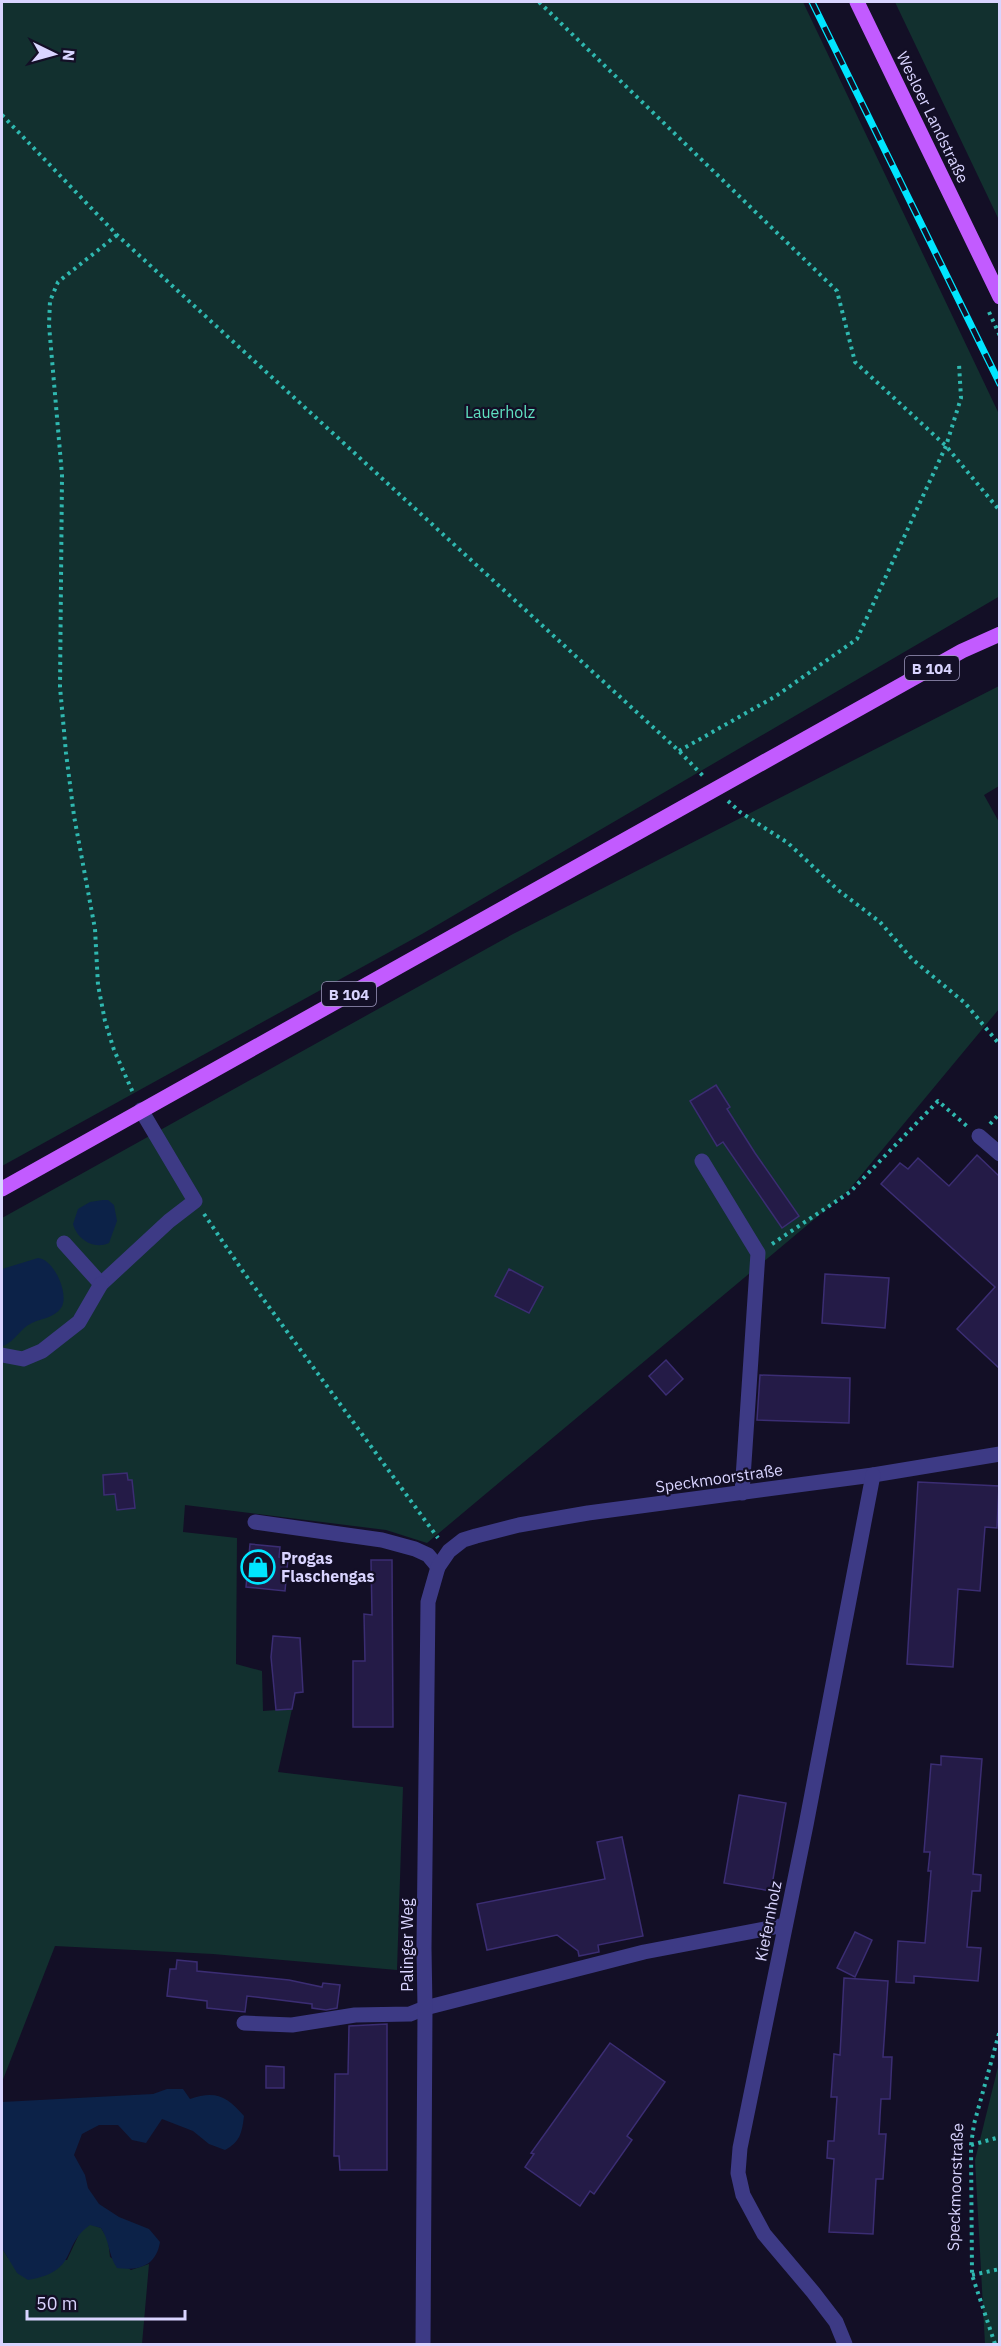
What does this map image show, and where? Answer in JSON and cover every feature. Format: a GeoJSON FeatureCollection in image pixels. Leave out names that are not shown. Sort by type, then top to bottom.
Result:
{"type":"FeatureCollection","features":[{"type":"Feature","properties":{"kind":"main road","name":"Wesloer Landstraße"},"geometry":{"type":"LineString","coordinates":[[857,2],[999,297]]}},
{"type":"Feature","properties":{"kind":"main road","name":"B 104"},"geometry":{"type":"LineString","coordinates":[[2,1188],[962,651],[999,634]]}},
{"type":"Feature","properties":{"kind":"street"},"geometry":{"type":"LineString","coordinates":[[2,1355],[23,1359],[42,1351],[79,1322],[101,1284],[195,1200],[141,1110]]}},
{"type":"Feature","properties":{"kind":"street"},"geometry":{"type":"LineString","coordinates":[[979,1136],[999,1154]]}},
{"type":"Feature","properties":{"kind":"street"},"geometry":{"type":"LineString","coordinates":[[702,1161],[758,1253],[742,1493]]}},
{"type":"Feature","properties":{"kind":"street"},"geometry":{"type":"LineString","coordinates":[[64,1243],[101,1284]]}},
{"type":"Feature","properties":{"kind":"street","name":"Speckmoorstraße"},"geometry":{"type":"LineString","coordinates":[[449,1551],[463,1540],[519,1525],[588,1513],[873,1475],[999,1454]]}},
{"type":"Feature","properties":{"kind":"street","name":"Kiefernholz"},"geometry":{"type":"LineString","coordinates":[[845,2344],[836,2322],[764,2234],[743,2195],[738,2173],[740,2148],[873,1475]]}},
{"type":"Feature","properties":{"kind":"street"},"geometry":{"type":"LineString","coordinates":[[255,1522],[382,1540],[416,1549],[428,1555],[438,1567]]}},
{"type":"Feature","properties":{"kind":"street","name":"Palinger Weg"},"geometry":{"type":"LineString","coordinates":[[423,2344],[428,1602],[438,1567],[449,1551]]}},
{"type":"Feature","properties":{"kind":"street"},"geometry":{"type":"LineString","coordinates":[[244,2023],[292,2025],[355,2015],[410,2014],[425,2008],[644,1952],[785,1925]]}},
{"type":"Feature","properties":{"kind":"path"},"geometry":{"type":"LineString","coordinates":[[539,2],[837,291],[855,362],[946,446],[999,511]]}},
{"type":"Feature","properties":{"kind":"path"},"geometry":{"type":"LineString","coordinates":[[2,115],[117,235],[679,751],[740,812],[788,843],[838,890],[880,922],[912,959],[965,1004],[999,1045]]}},
{"type":"Feature","properties":{"kind":"path"},"geometry":{"type":"LineString","coordinates":[[117,235],[58,282],[50,301],[49,325],[62,475],[60,687],[66,753],[74,816],[95,929],[100,994],[105,1021],[127,1081]]}},
{"type":"Feature","properties":{"kind":"path"},"geometry":{"type":"LineString","coordinates":[[679,751],[776,696],[857,639],[946,446],[961,398],[959,364]]}},
{"type":"Feature","properties":{"kind":"path"},"geometry":{"type":"LineString","coordinates":[[758,1253],[850,1192],[938,1101],[979,1136],[999,1113]]}},
{"type":"Feature","properties":{"kind":"path"},"geometry":{"type":"LineString","coordinates":[[195,1200],[249,1280],[449,1551]]}},
{"type":"Feature","properties":{"kind":"path","name":"Speckmoorstraße"},"geometry":{"type":"LineString","coordinates":[[995,2344],[972,2275],[971,2145],[974,2124],[999,2030]]}},
{"type":"Feature","properties":{"kind":"path"},"geometry":{"type":"LineString","coordinates":[[971,2145],[999,2137]]}},
{"type":"Feature","properties":{"kind":"path"},"geometry":{"type":"LineString","coordinates":[[972,2275],[999,2269]]}},
{"type":"Feature","properties":{"kind":"green space","name":"Lauerholz"},"geometry":{"type":"Polygon","coordinates":[[[2,2],[803,2],[999,414],[1000,596],[422,934],[2,1166],[2,2]]]}},
{"type":"Feature","properties":{"kind":"green space"},"geometry":{"type":"Polygon","coordinates":[[[895,2],[999,2],[999,220],[895,2]]]}},
{"type":"Feature","properties":{"kind":"green space"},"geometry":{"type":"Polygon","coordinates":[[[999,686],[999,786],[984,795],[999,822],[999,1009],[848,1191],[427,1543],[386,1530],[185,1505],[183,1532],[237,1538],[236,1664],[262,1671],[263,1711],[292,1709],[278,1772],[403,1787],[397,1970],[213,1954],[55,1946],[2,2082],[2,1218],[513,934],[999,686]],[[127,1473],[103,1476],[104,1495],[115,1494],[117,1510],[135,1508],[132,1480],[128,1480],[127,1473]]]}},
{"type":"Feature","properties":{"kind":"green space"},"geometry":{"type":"Polygon","coordinates":[[[999,2063],[999,2344],[985,2344],[975,2160],[999,2063]]]}},
{"type":"Feature","properties":{"kind":"green space"},"geometry":{"type":"Polygon","coordinates":[[[90,2224],[101,2228],[108,2239],[110,2257],[131,2270],[149,2264],[142,2344],[2,2344],[2,2248],[8,2258],[67,2260],[80,2232],[90,2224]]]}},
{"type":"Feature","properties":{"kind":"water"},"geometry":{"type":"Polygon","coordinates":[[[108,1200],[114,1205],[117,1221],[109,1243],[97,1245],[86,1242],[78,1234],[73,1224],[78,1209],[90,1202],[108,1200]]]}},
{"type":"Feature","properties":{"kind":"water"},"geometry":{"type":"Polygon","coordinates":[[[38,1258],[50,1264],[59,1278],[63,1295],[61,1308],[51,1316],[28,1325],[3,1346],[2,1269],[38,1258]]]}},
{"type":"Feature","properties":{"kind":"water"},"geometry":{"type":"Polygon","coordinates":[[[167,2089],[183,2089],[190,2099],[214,2095],[226,2099],[244,2116],[237,2140],[225,2150],[209,2144],[193,2131],[162,2119],[146,2143],[132,2140],[118,2125],[99,2125],[82,2134],[74,2155],[85,2175],[88,2188],[99,2204],[119,2217],[149,2229],[160,2242],[155,2257],[139,2267],[117,2268],[101,2228],[90,2225],[81,2233],[63,2264],[55,2271],[28,2280],[17,2273],[2,2248],[2,2102],[153,2094],[167,2089]]]}},
{"type":"Feature","properties":{"kind":"building"},"geometry":{"type":"Polygon","coordinates":[[[716,1085],[730,1107],[727,1109],[799,1216],[782,1228],[723,1142],[717,1146],[690,1101],[716,1085]]]}},
{"type":"Feature","properties":{"kind":"building"},"geometry":{"type":"Polygon","coordinates":[[[977,1155],[999,1176],[999,1368],[957,1329],[995,1287],[881,1184],[900,1163],[908,1169],[918,1158],[949,1186],[977,1155]]]}},
{"type":"Feature","properties":{"kind":"building"},"geometry":{"type":"Polygon","coordinates":[[[509,1269],[543,1287],[529,1313],[495,1296],[509,1269]]]}},
{"type":"Feature","properties":{"kind":"building"},"geometry":{"type":"Polygon","coordinates":[[[825,1274],[889,1278],[885,1328],[822,1323],[825,1274]]]}},
{"type":"Feature","properties":{"kind":"building"},"geometry":{"type":"Polygon","coordinates":[[[666,1360],[683,1379],[666,1395],[649,1376],[666,1360]]]}},
{"type":"Feature","properties":{"kind":"building"},"geometry":{"type":"Polygon","coordinates":[[[760,1375],[850,1378],[849,1423],[757,1420],[760,1375]]]}},
{"type":"Feature","properties":{"kind":"building"},"geometry":{"type":"Polygon","coordinates":[[[127,1473],[128,1480],[132,1480],[135,1508],[117,1510],[115,1494],[104,1495],[103,1475],[127,1473]]]}},
{"type":"Feature","properties":{"kind":"building"},"geometry":{"type":"Polygon","coordinates":[[[918,1482],[999,1486],[997,1528],[985,1527],[980,1591],[958,1589],[953,1667],[907,1664],[918,1482]]]}},
{"type":"Feature","properties":{"kind":"building"},"geometry":{"type":"Polygon","coordinates":[[[250,1544],[280,1547],[279,1557],[288,1558],[285,1591],[246,1587],[250,1544]]]}},
{"type":"Feature","properties":{"kind":"building"},"geometry":{"type":"Polygon","coordinates":[[[371,1560],[392,1560],[393,1727],[353,1727],[353,1661],[365,1661],[364,1614],[372,1615],[371,1560]]]}},
{"type":"Feature","properties":{"kind":"building"},"geometry":{"type":"Polygon","coordinates":[[[273,1636],[300,1638],[303,1692],[295,1693],[292,1709],[276,1710],[271,1657],[273,1636]]]}},
{"type":"Feature","properties":{"kind":"building"},"geometry":{"type":"Polygon","coordinates":[[[941,1756],[982,1759],[973,1874],[981,1875],[980,1891],[972,1891],[967,1947],[981,1948],[978,1981],[914,1976],[914,1983],[896,1982],[898,1941],[925,1943],[931,1871],[928,1871],[930,1852],[924,1852],[931,1764],[941,1765],[941,1756]]]}},
{"type":"Feature","properties":{"kind":"building"},"geometry":{"type":"Polygon","coordinates":[[[739,1795],[786,1803],[771,1891],[724,1883],[739,1795]]]}},
{"type":"Feature","properties":{"kind":"building"},"geometry":{"type":"Polygon","coordinates":[[[622,1837],[643,1936],[598,1945],[599,1952],[579,1956],[578,1951],[557,1935],[487,1950],[477,1904],[605,1879],[597,1842],[622,1837]]]}},
{"type":"Feature","properties":{"kind":"building"},"geometry":{"type":"Polygon","coordinates":[[[855,1932],[872,1940],[855,1977],[837,1968],[855,1932]]]}},
{"type":"Feature","properties":{"kind":"building"},"geometry":{"type":"Polygon","coordinates":[[[177,1960],[197,1962],[197,1971],[289,1980],[322,1987],[323,1983],[340,1985],[337,2008],[326,2010],[312,2008],[312,2004],[247,1996],[245,2012],[207,2008],[207,2001],[167,1996],[170,1969],[176,1969],[177,1960]]]}},
{"type":"Feature","properties":{"kind":"building"},"geometry":{"type":"Polygon","coordinates":[[[844,1978],[888,1981],[883,2057],[892,2057],[890,2099],[881,2099],[879,2134],[886,2134],[883,2179],[876,2179],[873,2234],[829,2232],[834,2159],[827,2158],[828,2141],[834,2141],[837,2097],[831,2097],[834,2054],[840,2055],[844,1978]]]}},
{"type":"Feature","properties":{"kind":"building"},"geometry":{"type":"Polygon","coordinates":[[[387,2024],[387,2170],[340,2170],[339,2156],[334,2156],[335,2074],[348,2074],[349,2026],[387,2024]]]}},
{"type":"Feature","properties":{"kind":"building"},"geometry":{"type":"Polygon","coordinates":[[[610,2043],[665,2082],[627,2136],[632,2140],[594,2194],[590,2191],[580,2206],[525,2167],[534,2154],[531,2153],[610,2043]]]}},
{"type":"Feature","properties":{"kind":"building"},"geometry":{"type":"Polygon","coordinates":[[[266,2066],[284,2067],[284,2088],[266,2088],[266,2066]]]}},
{"type":"Feature","properties":{"kind":"railway"},"geometry":{"type":"LineString","coordinates":[[812,2],[1000,384]]}},
{"type":"Feature","properties":{"kind":"place","name":"Progas Flaschengas"},"geometry":{"type":"Point","coordinates":[258,1567]}}]}
